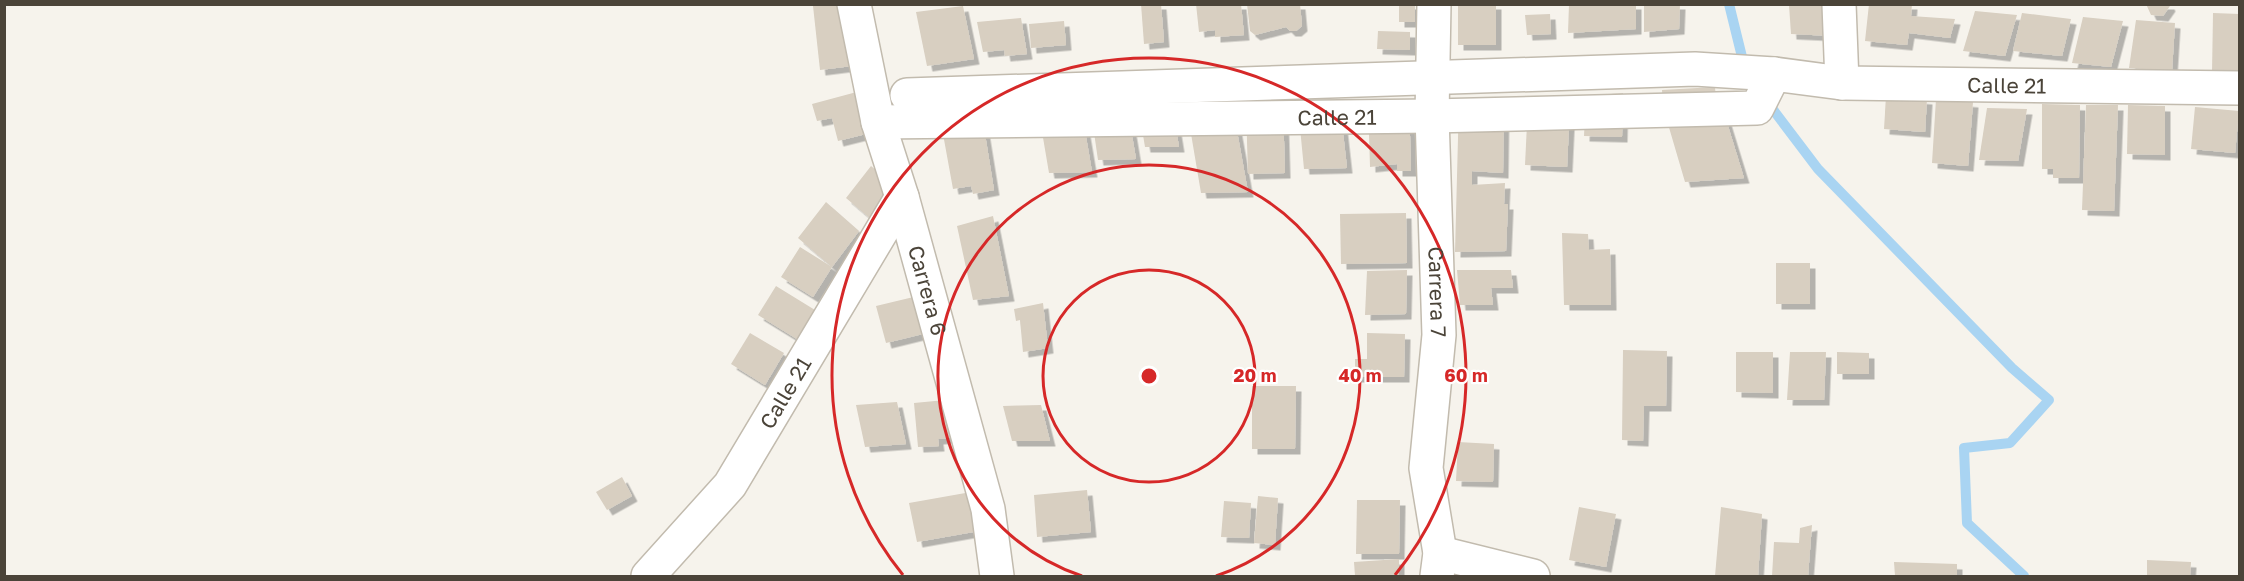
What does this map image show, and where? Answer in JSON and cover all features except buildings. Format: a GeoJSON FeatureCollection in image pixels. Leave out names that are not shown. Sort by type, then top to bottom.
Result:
{"type":"FeatureCollection","features":[{"type":"Feature","properties":{"kind":"street","name":"Carrera 6"},"geometry":{"type":"LineString","coordinates":[[854,4],[878,122],[902,197],[988,508],[997,576]]}},
{"type":"Feature","properties":{"kind":"street","name":"Carrera 7"},"geometry":{"type":"LineString","coordinates":[[1434,4],[1432,116],[1439,335],[1426,468],[1439,565]]}},
{"type":"Feature","properties":{"kind":"street"},"geometry":{"type":"LineString","coordinates":[[1839,4],[1842,84]]}},
{"type":"Feature","properties":{"kind":"street","name":"Calle 21"},"geometry":{"type":"LineString","coordinates":[[907,95],[1695,69],[1774,74],[1842,84],[2240,88]]}},
{"type":"Feature","properties":{"kind":"street","name":"Calle 21"},"geometry":{"type":"LineString","coordinates":[[878,122],[1432,116],[1756,108],[1774,74]]}},
{"type":"Feature","properties":{"kind":"street","name":"Calle 21"},"geometry":{"type":"LineString","coordinates":[[648,576],[730,485],[902,197]]}},
{"type":"Feature","properties":{"kind":"street"},"geometry":{"type":"LineString","coordinates":[[1439,565],[1533,576]]}},
{"type":"Feature","properties":{"kind":"waterway"},"geometry":{"type":"LineString","coordinates":[[1729,4],[1745,69]]}},
{"type":"Feature","properties":{"kind":"waterway"},"geometry":{"type":"LineString","coordinates":[[1765,99],[1818,169],[2012,368],[2049,400],[2010,443],[1964,448],[1967,523],[2024,576]]}}]}
